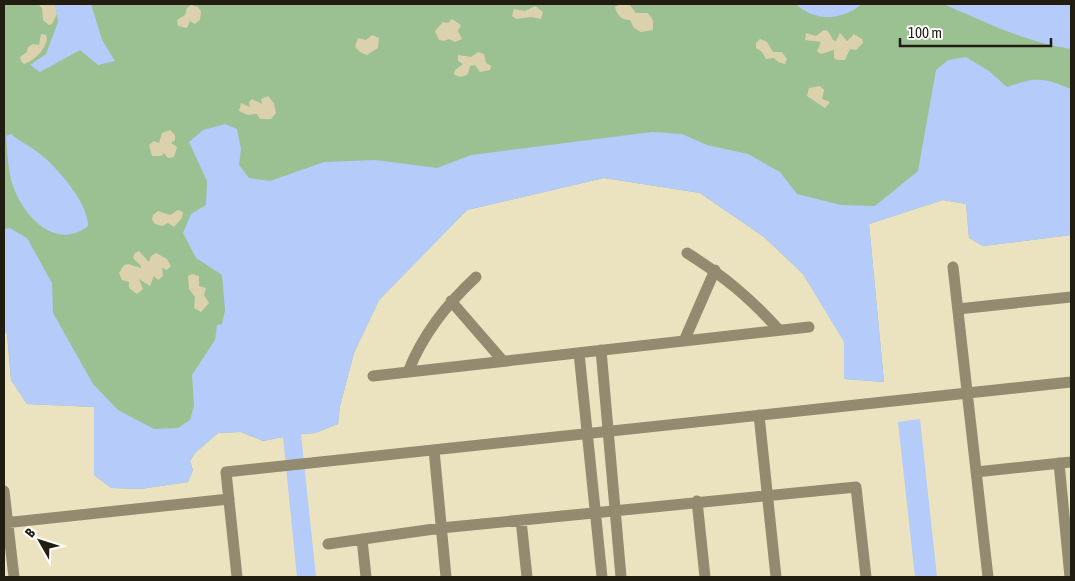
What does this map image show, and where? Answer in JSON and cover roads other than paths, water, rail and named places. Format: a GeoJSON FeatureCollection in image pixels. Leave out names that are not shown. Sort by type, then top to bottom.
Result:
{"type":"FeatureCollection","features":[{"type":"Feature","properties":{"kind":"street"},"geometry":{"type":"LineString","coordinates":[[687,253],[715,270],[741,290],[779,330]]}},
{"type":"Feature","properties":{"kind":"street"},"geometry":{"type":"LineString","coordinates":[[953,267],[988,577]]}},
{"type":"Feature","properties":{"kind":"street"},"geometry":{"type":"LineString","coordinates":[[684,341],[715,270]]}},
{"type":"Feature","properties":{"kind":"street"},"geometry":{"type":"LineString","coordinates":[[408,372],[424,337],[451,301],[476,277]]}},
{"type":"Feature","properties":{"kind":"street"},"geometry":{"type":"LineString","coordinates":[[958,309],[1071,297]]}},
{"type":"Feature","properties":{"kind":"street"},"geometry":{"type":"LineString","coordinates":[[451,301],[504,361]]}},
{"type":"Feature","properties":{"kind":"street"},"geometry":{"type":"LineString","coordinates":[[373,376],[809,327]]}},
{"type":"Feature","properties":{"kind":"street"},"geometry":{"type":"LineString","coordinates":[[600,350],[621,577]]}},
{"type":"Feature","properties":{"kind":"street"},"geometry":{"type":"LineString","coordinates":[[579,352],[602,577]]}},
{"type":"Feature","properties":{"kind":"street"},"geometry":{"type":"LineString","coordinates":[[237,577],[226,472],[1071,382]]}},
{"type":"Feature","properties":{"kind":"street"},"geometry":{"type":"LineString","coordinates":[[759,415],[776,577]]}},
{"type":"Feature","properties":{"kind":"street"},"geometry":{"type":"LineString","coordinates":[[434,450],[446,577]]}},
{"type":"Feature","properties":{"kind":"street"},"geometry":{"type":"LineString","coordinates":[[976,472],[1071,462]]}},
{"type":"Feature","properties":{"kind":"street"},"geometry":{"type":"LineString","coordinates":[[1059,464],[1070,577]]}},
{"type":"Feature","properties":{"kind":"street"},"geometry":{"type":"LineString","coordinates":[[328,544],[441,528],[698,501],[856,487],[866,577]]}},
{"type":"Feature","properties":{"kind":"street"},"geometry":{"type":"LineString","coordinates":[[4,491],[6,523],[14,577]]}},
{"type":"Feature","properties":{"kind":"street"},"geometry":{"type":"LineString","coordinates":[[6,523],[229,499]]}},
{"type":"Feature","properties":{"kind":"street"},"geometry":{"type":"LineString","coordinates":[[698,501],[705,577]]}},
{"type":"Feature","properties":{"kind":"street"},"geometry":{"type":"LineString","coordinates":[[522,520],[528,577]]}},
{"type":"Feature","properties":{"kind":"street"},"geometry":{"type":"LineString","coordinates":[[362,539],[366,577]]}},
{"type":"Feature","properties":{"kind":"water"},"geometry":{"type":"Polygon","coordinates":[[[55,4],[91,4],[102,40],[115,61],[98,65],[80,50],[40,72],[30,65],[46,54],[58,22],[55,4]]]}},
{"type":"Feature","properties":{"kind":"water"},"geometry":{"type":"Polygon","coordinates":[[[795,4],[862,4],[845,14],[828,17],[812,14],[795,4]]]}},
{"type":"Feature","properties":{"kind":"water"},"geometry":{"type":"Polygon","coordinates":[[[943,4],[1071,4],[1071,49],[1037,42],[943,4]]]}},
{"type":"Feature","properties":{"kind":"water"},"geometry":{"type":"Polygon","coordinates":[[[966,57],[989,71],[1007,87],[1026,81],[1046,80],[1071,89],[1071,235],[983,246],[969,238],[966,204],[943,200],[869,224],[884,382],[844,379],[844,342],[803,274],[764,237],[700,193],[604,178],[467,210],[379,300],[354,353],[340,406],[338,424],[315,433],[301,434],[316,577],[297,577],[283,437],[263,441],[241,432],[218,433],[195,453],[190,461],[193,470],[188,482],[140,489],[111,488],[94,475],[94,407],[27,404],[11,380],[7,334],[4,331],[4,229],[10,228],[27,238],[52,283],[53,313],[93,384],[118,410],[154,429],[178,428],[190,420],[194,406],[192,375],[215,340],[217,325],[222,324],[225,310],[222,275],[196,258],[183,233],[191,214],[206,205],[207,181],[189,142],[203,130],[225,124],[237,129],[241,149],[239,165],[249,178],[270,181],[324,162],[375,160],[437,168],[471,155],[652,132],[682,134],[707,145],[748,154],[780,172],[797,194],[841,205],[875,206],[918,171],[936,70],[948,60],[966,57]]]}},
{"type":"Feature","properties":{"kind":"water"},"geometry":{"type":"Polygon","coordinates":[[[11,134],[40,154],[63,177],[78,197],[87,217],[88,226],[76,233],[64,235],[52,232],[32,218],[23,207],[12,183],[6,136],[11,134]]]}},
{"type":"Feature","properties":{"kind":"water"},"geometry":{"type":"Polygon","coordinates":[[[920,419],[937,577],[915,577],[898,422],[920,419]]]}}]}
